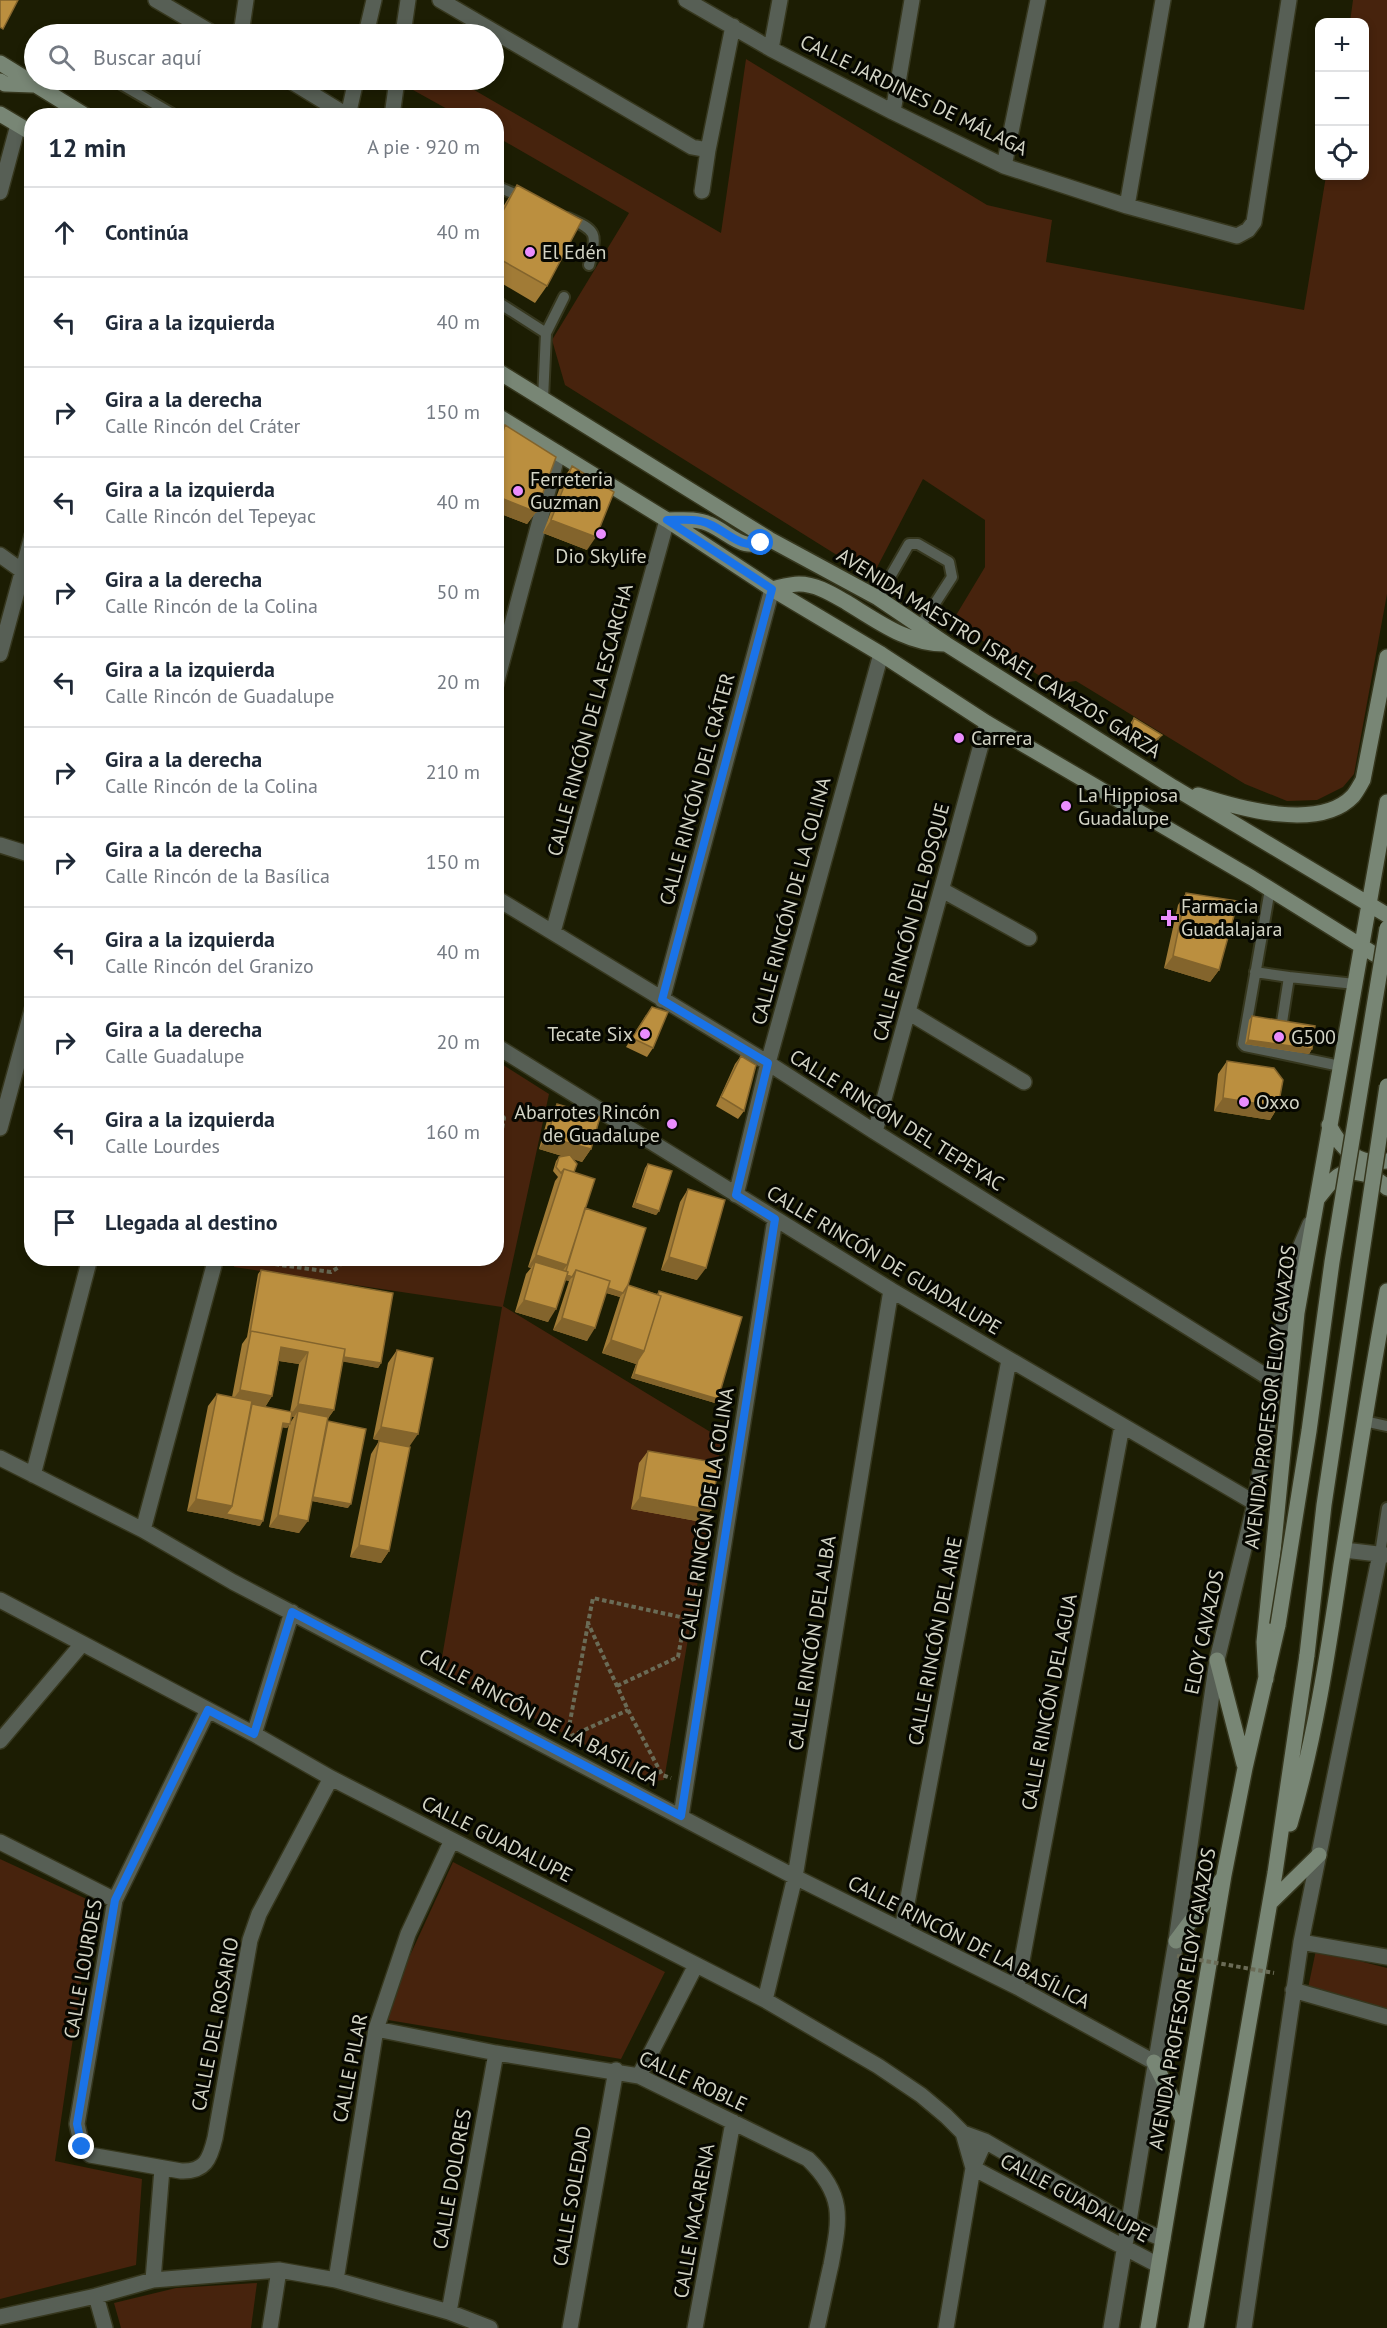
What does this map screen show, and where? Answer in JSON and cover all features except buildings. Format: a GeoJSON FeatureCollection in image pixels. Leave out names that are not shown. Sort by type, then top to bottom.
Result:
{"type":"FeatureCollection","features":[{"type":"Feature","properties":{"kind":"main road"},"geometry":{"type":"LineString","coordinates":[[0,63],[24,75]]}},
{"type":"Feature","properties":{"kind":"main road"},"geometry":{"type":"LineString","coordinates":[[0,81],[5,84],[24,84]]}},
{"type":"Feature","properties":{"kind":"main road"},"geometry":{"type":"LineString","coordinates":[[49,90],[75,108]]}},
{"type":"Feature","properties":{"kind":"main road"},"geometry":{"type":"LineString","coordinates":[[0,114],[24,128]]}},
{"type":"Feature","properties":{"kind":"main road","name":"AVENIDA MAESTRO ISRAEL CAVAZOS GARZA"},"geometry":{"type":"LineString","coordinates":[[504,375],[769,539],[878,598],[946,644],[1173,787],[1387,915]]}},
{"type":"Feature","properties":{"kind":"main road"},"geometry":{"type":"LineString","coordinates":[[504,421],[667,520],[772,589],[881,654],[987,723],[1270,888],[1387,962]]}},
{"type":"Feature","properties":{"kind":"main road"},"geometry":{"type":"LineString","coordinates":[[667,520],[708,523],[744,544],[752,546],[769,539]]}},
{"type":"Feature","properties":{"kind":"main road"},"geometry":{"type":"LineString","coordinates":[[772,589],[787,585],[807,585],[828,592],[912,639],[930,644],[946,644]]}},
{"type":"Feature","properties":{"kind":"main road"},"geometry":{"type":"LineString","coordinates":[[1173,787],[1239,807],[1289,816],[1314,813],[1335,807],[1353,796],[1363,780],[1387,657]]}},
{"type":"Feature","properties":{"kind":"main road","name":"AVENIDA PROFESOR ELOY CAVAZOS"},"geometry":{"type":"LineString","coordinates":[[1266,1679],[1264,1642],[1297,1313],[1387,802]]}},
{"type":"Feature","properties":{"kind":"main road","name":"AVENIDA PROFESOR ELOY CAVAZOS"},"geometry":{"type":"LineString","coordinates":[[1148,2328],[1224,1875],[1245,1768],[1278,1625],[1309,1431],[1334,1250],[1387,928]]}},
{"type":"Feature","properties":{"kind":"main road"},"geometry":{"type":"LineString","coordinates":[[1197,2326],[1275,1873],[1307,1655],[1324,1504],[1387,1086]]}},
{"type":"Feature","properties":{"kind":"main road"},"geometry":{"type":"LineString","coordinates":[[1329,1125],[1341,1146],[1356,1159],[1387,1161]]}},
{"type":"Feature","properties":{"kind":"main road"},"geometry":{"type":"LineString","coordinates":[[1314,1209],[1326,1187],[1343,1174],[1361,1174],[1375,1178],[1387,1188]]}},
{"type":"Feature","properties":{"kind":"main road"},"geometry":{"type":"LineString","coordinates":[[1275,1873],[1304,1777],[1326,1666],[1364,1421],[1384,1329],[1387,1291]]}},
{"type":"Feature","properties":{"kind":"main road"},"geometry":{"type":"LineString","coordinates":[[1217,1660],[1245,1768]]}},
{"type":"Feature","properties":{"kind":"main road"},"geometry":{"type":"LineString","coordinates":[[1270,1903],[1319,1855]]}},
{"type":"Feature","properties":{"kind":"main road"},"geometry":{"type":"LineString","coordinates":[[1176,1949],[1224,1875]]}},
{"type":"Feature","properties":{"kind":"main road"},"geometry":{"type":"LineString","coordinates":[[1154,2062],[1182,2118]]}},
{"type":"Feature","properties":{"kind":"street"},"geometry":{"type":"LineString","coordinates":[[156,0],[197,24]]}},
{"type":"Feature","properties":{"kind":"street"},"geometry":{"type":"LineString","coordinates":[[242,24],[246,0]]}},
{"type":"Feature","properties":{"kind":"street"},"geometry":{"type":"LineString","coordinates":[[368,24],[374,0]]}},
{"type":"Feature","properties":{"kind":"street"},"geometry":{"type":"LineString","coordinates":[[404,24],[408,0]]}},
{"type":"Feature","properties":{"kind":"street"},"geometry":{"type":"LineString","coordinates":[[440,0],[481,24]]}},
{"type":"Feature","properties":{"kind":"street","name":"CALLE JARDINES DE MÁLAGA"},"geometry":{"type":"LineString","coordinates":[[686,0],[771,49],[1004,166],[1127,206],[1237,236],[1248,230],[1254,222],[1289,0]]}},
{"type":"Feature","properties":{"kind":"street"},"geometry":{"type":"LineString","coordinates":[[771,49],[780,0]]}},
{"type":"Feature","properties":{"kind":"street"},"geometry":{"type":"LineString","coordinates":[[893,112],[912,0]]}},
{"type":"Feature","properties":{"kind":"street"},"geometry":{"type":"LineString","coordinates":[[1004,166],[1038,0]]}},
{"type":"Feature","properties":{"kind":"street"},"geometry":{"type":"LineString","coordinates":[[1127,206],[1163,0]]}},
{"type":"Feature","properties":{"kind":"street"},"geometry":{"type":"LineString","coordinates":[[702,191],[733,26]]}},
{"type":"Feature","properties":{"kind":"street"},"geometry":{"type":"LineString","coordinates":[[504,37],[692,147],[708,150]]}},
{"type":"Feature","properties":{"kind":"street"},"geometry":{"type":"LineString","coordinates":[[305,90],[335,108]]}},
{"type":"Feature","properties":{"kind":"street"},"geometry":{"type":"LineString","coordinates":[[350,108],[354,90]]}},
{"type":"Feature","properties":{"kind":"street"},"geometry":{"type":"LineString","coordinates":[[393,108],[396,90]]}},
{"type":"Feature","properties":{"kind":"street"},"geometry":{"type":"LineString","coordinates":[[0,192],[24,132]]}},
{"type":"Feature","properties":{"kind":"street"},"geometry":{"type":"LineString","coordinates":[[504,654],[558,453]]}},
{"type":"Feature","properties":{"kind":"street","name":"CALLE RINCÓN DE LA ESCARCHA"},"geometry":{"type":"LineString","coordinates":[[553,932],[667,520]]}},
{"type":"Feature","properties":{"kind":"street"},"geometry":{"type":"LineString","coordinates":[[0,555],[24,572]]}},
{"type":"Feature","properties":{"kind":"street"},"geometry":{"type":"LineString","coordinates":[[0,654],[24,583]]}},
{"type":"Feature","properties":{"kind":"street","name":"CALLE RINCÓN DEL CRÁTER"},"geometry":{"type":"LineString","coordinates":[[662,1000],[772,589]]}},
{"type":"Feature","properties":{"kind":"street","name":"CALLE RINCÓN DE LA COLINA"},"geometry":{"type":"LineString","coordinates":[[736,1195],[768,1063],[881,654]]}},
{"type":"Feature","properties":{"kind":"street","name":"CALLE RINCÓN DEL BOSQUE"},"geometry":{"type":"LineString","coordinates":[[875,1132],[987,723]]}},
{"type":"Feature","properties":{"kind":"street"},"geometry":{"type":"LineString","coordinates":[[0,845],[24,852]]}},
{"type":"Feature","properties":{"kind":"street"},"geometry":{"type":"LineString","coordinates":[[942,890],[1029,938]]}},
{"type":"Feature","properties":{"kind":"street","name":"CALLE RINCÓN DEL TEPEYAC"},"geometry":{"type":"LineString","coordinates":[[504,903],[768,1063],[1274,1381]]}},
{"type":"Feature","properties":{"kind":"street"},"geometry":{"type":"LineString","coordinates":[[908,1012],[1024,1082]]}},
{"type":"Feature","properties":{"kind":"street"},"geometry":{"type":"LineString","coordinates":[[0,1128],[24,1040]]}},
{"type":"Feature","properties":{"kind":"street","name":"CALLE RINCÓN DE GUADALUPE"},"geometry":{"type":"LineString","coordinates":[[504,1051],[891,1290],[1255,1503]]}},
{"type":"Feature","properties":{"kind":"street","name":"ELOY CAVAZOS"},"geometry":{"type":"LineString","coordinates":[[1111,2328],[1130,2225],[1154,2062],[1176,1949],[1217,1660],[1255,1503],[1288,1296],[1299,1250],[1314,1209]]}},
{"type":"Feature","properties":{"kind":"street","name":"CALLE RINCÓN DE LA COLINA"},"geometry":{"type":"LineString","coordinates":[[681,1816],[775,1219]]}},
{"type":"Feature","properties":{"kind":"street"},"geometry":{"type":"LineString","coordinates":[[33,1475],[88,1266]]}},
{"type":"Feature","properties":{"kind":"street"},"geometry":{"type":"LineString","coordinates":[[143,1530],[214,1266]]}},
{"type":"Feature","properties":{"kind":"street","name":"CALLE RINCÓN DEL ALBA"},"geometry":{"type":"LineString","coordinates":[[765,2000],[795,1877],[891,1290]]}},
{"type":"Feature","properties":{"kind":"street","name":"CALLE RINCÓN DEL AIRE"},"geometry":{"type":"LineString","coordinates":[[902,1930],[1009,1360]]}},
{"type":"Feature","properties":{"kind":"street","name":"CALLE RINCÓN DEL AGUA"},"geometry":{"type":"LineString","coordinates":[[1017,1986],[1122,1426]]}},
{"type":"Feature","properties":{"kind":"street","name":"CALLE RINCÓN DE LA BASÍLICA"},"geometry":{"type":"LineString","coordinates":[[0,1458],[143,1530],[233,1582],[795,1877],[1017,1986],[1154,2062]]}},
{"type":"Feature","properties":{"kind":"street"},"geometry":{"type":"LineString","coordinates":[[1244,2328],[1301,1942],[1384,1554],[1344,1551]]}},
{"type":"Feature","properties":{"kind":"street","name":"CALLE GUADALUPE"},"geometry":{"type":"LineString","coordinates":[[0,1600],[254,1734],[330,1778],[765,2000],[878,2066],[921,2096],[963,2133],[985,2140],[1130,2225],[1162,2239]]}},
{"type":"Feature","properties":{"kind":"street"},"geometry":{"type":"LineString","coordinates":[[254,1734],[292,1612]]}},
{"type":"Feature","properties":{"kind":"street"},"geometry":{"type":"LineString","coordinates":[[0,1741],[82,1644]]}},
{"type":"Feature","properties":{"kind":"street","name":"CALLE LOURDES"},"geometry":{"type":"LineString","coordinates":[[82,2147],[77,2124],[115,1900],[208,1710]]}},
{"type":"Feature","properties":{"kind":"street","name":"CALLE DEL ROSARIO"},"geometry":{"type":"LineString","coordinates":[[82,2147],[90,2155],[100,2158],[162,2169],[192,2171],[207,2162],[212,2152],[250,1940],[259,1914],[330,1778]]}},
{"type":"Feature","properties":{"kind":"street","name":"CALLE PILAR"},"geometry":{"type":"LineString","coordinates":[[336,2280],[376,2029],[408,1934],[452,1840]]}},
{"type":"Feature","properties":{"kind":"street"},"geometry":{"type":"LineString","coordinates":[[0,1842],[115,1900]]}},
{"type":"Feature","properties":{"kind":"street"},"geometry":{"type":"LineString","coordinates":[[1301,1942],[1387,1957]]}},
{"type":"Feature","properties":{"kind":"street"},"geometry":{"type":"LineString","coordinates":[[639,2076],[696,1965]]}},
{"type":"Feature","properties":{"kind":"street"},"geometry":{"type":"LineString","coordinates":[[1293,1990],[1387,2017]]}},
{"type":"Feature","properties":{"kind":"street","name":"CALLE ROBLE"},"geometry":{"type":"LineString","coordinates":[[376,2029],[496,2053],[615,2070],[639,2076],[808,2159],[824,2174],[838,2208],[838,2228],[817,2328]]}},
{"type":"Feature","properties":{"kind":"street","name":"CALLE DOLORES"},"geometry":{"type":"LineString","coordinates":[[449,2313],[496,2053]]}},
{"type":"Feature","properties":{"kind":"street","name":"CALLE SOLEDAD"},"geometry":{"type":"LineString","coordinates":[[570,2328],[615,2070]]}},
{"type":"Feature","properties":{"kind":"street","name":"CALLE MACARENA"},"geometry":{"type":"LineString","coordinates":[[695,2328],[733,2122]]}},
{"type":"Feature","properties":{"kind":"street","name":"CALLE GUADALUPE"},"geometry":{"type":"LineString","coordinates":[[963,2133],[973,2168],[1158,2265]]}},
{"type":"Feature","properties":{"kind":"street"},"geometry":{"type":"LineString","coordinates":[[946,2328],[973,2168],[985,2140]]}},
{"type":"Feature","properties":{"kind":"street"},"geometry":{"type":"LineString","coordinates":[[153,2280],[162,2169]]}},
{"type":"Feature","properties":{"kind":"street"},"geometry":{"type":"LineString","coordinates":[[270,2328],[279,2270]]}},
{"type":"Feature","properties":{"kind":"street"},"geometry":{"type":"LineString","coordinates":[[0,2318],[153,2280],[279,2270],[336,2280],[449,2313],[490,2328]]}},
{"type":"Feature","properties":{"kind":"street"},"geometry":{"type":"LineString","coordinates":[[96,2296],[105,2328]]}},
{"type":"Feature","properties":{"kind":"lane"},"geometry":{"type":"LineString","coordinates":[[131,90],[162,108]]}},
{"type":"Feature","properties":{"kind":"lane"},"geometry":{"type":"LineString","coordinates":[[504,190],[539,205]]}},
{"type":"Feature","properties":{"kind":"lane"},"geometry":{"type":"LineString","coordinates":[[561,214],[588,226],[593,235],[594,245],[589,265]]}},
{"type":"Feature","properties":{"kind":"lane"},"geometry":{"type":"LineString","coordinates":[[543,399],[546,333],[564,297]]}},
{"type":"Feature","properties":{"kind":"lane"},"geometry":{"type":"LineString","coordinates":[[504,307],[546,333]]}},
{"type":"Feature","properties":{"kind":"lane"},"geometry":{"type":"LineString","coordinates":[[878,598],[909,544],[918,544],[949,562],[952,577],[921,625]]}},
{"type":"Feature","properties":{"kind":"lane"},"geometry":{"type":"LineString","coordinates":[[1270,888],[1243,1044],[1340,1066]]}},
{"type":"Feature","properties":{"kind":"lane"},"geometry":{"type":"LineString","coordinates":[[1255,972],[1355,984]]}},
{"type":"Feature","properties":{"kind":"lane"},"geometry":{"type":"LineString","coordinates":[[1278,1053],[1289,976]]}},
{"type":"Feature","properties":{"kind":"lane"},"geometry":{"type":"LineString","coordinates":[[1364,1421],[1387,1426]]}},
{"type":"Feature","properties":{"kind":"lane"},"geometry":{"type":"LineString","coordinates":[[1384,1554],[1387,1508]]}},
{"type":"Feature","properties":{"kind":"path"},"geometry":{"type":"LineString","coordinates":[[293,1266],[331,1272],[339,1266]]}},
{"type":"Feature","properties":{"kind":"path"},"geometry":{"type":"LineString","coordinates":[[617,1686],[678,1657],[685,1618],[593,1599],[567,1738],[628,1710]]}},
{"type":"Feature","properties":{"kind":"path"},"geometry":{"type":"LineString","coordinates":[[588,1623],[628,1710],[662,1775],[686,1782]]}},
{"type":"Feature","properties":{"kind":"path"},"geometry":{"type":"LineString","coordinates":[[1176,1949],[1274,1973]]}},
{"type":"Feature","properties":{"kind":"shaded area"},"geometry":{"type":"Polygon","coordinates":[[[1353,0],[1387,0],[1387,594],[1354,774],[1343,787],[1317,800],[1287,801],[1245,784],[1076,681],[1053,684],[952,622],[985,567],[985,520],[923,479],[872,577],[565,385],[552,340],[629,213],[504,141],[504,108],[445,108],[413,90],[474,90],[721,233],[746,59],[987,205],[1052,220],[1046,262],[1304,310],[1325,180],[1369,180],[1369,18],[1351,18],[1353,0]]]}},
{"type":"Feature","properties":{"kind":"shaded area"},"geometry":{"type":"Polygon","coordinates":[[[504,1065],[549,1094],[503,1306],[722,1439],[664,1780],[655,1781],[440,1669],[502,1307],[234,1267],[504,1266],[504,1065]]]}},
{"type":"Feature","properties":{"kind":"shaded area"},"geometry":{"type":"Polygon","coordinates":[[[0,1859],[93,1902],[55,2161],[142,2179],[136,2265],[0,2299],[0,1859]]]}},
{"type":"Feature","properties":{"kind":"shaded area"},"geometry":{"type":"Polygon","coordinates":[[[453,1862],[665,1972],[621,2059],[388,2020],[401,1975],[453,1862]]]}},
{"type":"Feature","properties":{"kind":"shaded area"},"geometry":{"type":"Polygon","coordinates":[[[1316,1950],[1387,1968],[1387,2012],[1308,1988],[1316,1950]]]}},
{"type":"Feature","properties":{"kind":"shaded area"},"geometry":{"type":"Polygon","coordinates":[[[257,2283],[251,2328],[121,2328],[114,2303],[176,2288],[257,2283]]]}},
{"type":"Feature","properties":{"kind":"place","name":"El Edén"},"geometry":{"type":"Point","coordinates":[530,252]}},
{"type":"Feature","properties":{"kind":"place","name":"Ferreteria Guzman"},"geometry":{"type":"Point","coordinates":[518,491]}},
{"type":"Feature","properties":{"kind":"place","name":"Dio Skylife"},"geometry":{"type":"Point","coordinates":[601,534]}},
{"type":"Feature","properties":{"kind":"place","name":"Carrera"},"geometry":{"type":"Point","coordinates":[959,738]}},
{"type":"Feature","properties":{"kind":"place","name":"La Hippiosa Guadalupe"},"geometry":{"type":"Point","coordinates":[1066,806]}},
{"type":"Feature","properties":{"kind":"place","name":"Farmacia Guadalajara"},"geometry":{"type":"Point","coordinates":[1169,918]}},
{"type":"Feature","properties":{"kind":"place","name":"Tecate Six"},"geometry":{"type":"Point","coordinates":[645,1034]}},
{"type":"Feature","properties":{"kind":"place","name":"G500"},"geometry":{"type":"Point","coordinates":[1279,1037]}},
{"type":"Feature","properties":{"kind":"place","name":"Oxxo"},"geometry":{"type":"Point","coordinates":[1244,1102]}},
{"type":"Feature","properties":{"kind":"place","name":"Abarrotes Rincón de Guadalupe"},"geometry":{"type":"Point","coordinates":[672,1124]}},
{"type":"Feature","properties":{"kind":"route"},"geometry":{"type":"LineString","coordinates":[[82,2147],[77,2124],[115,1900],[208,1710],[254,1734],[292,1612],[681,1816],[775,1219],[736,1195],[768,1063],[662,1000],[772,589],[667,520],[708,523],[744,544],[752,546],[761,543]]}}]}
